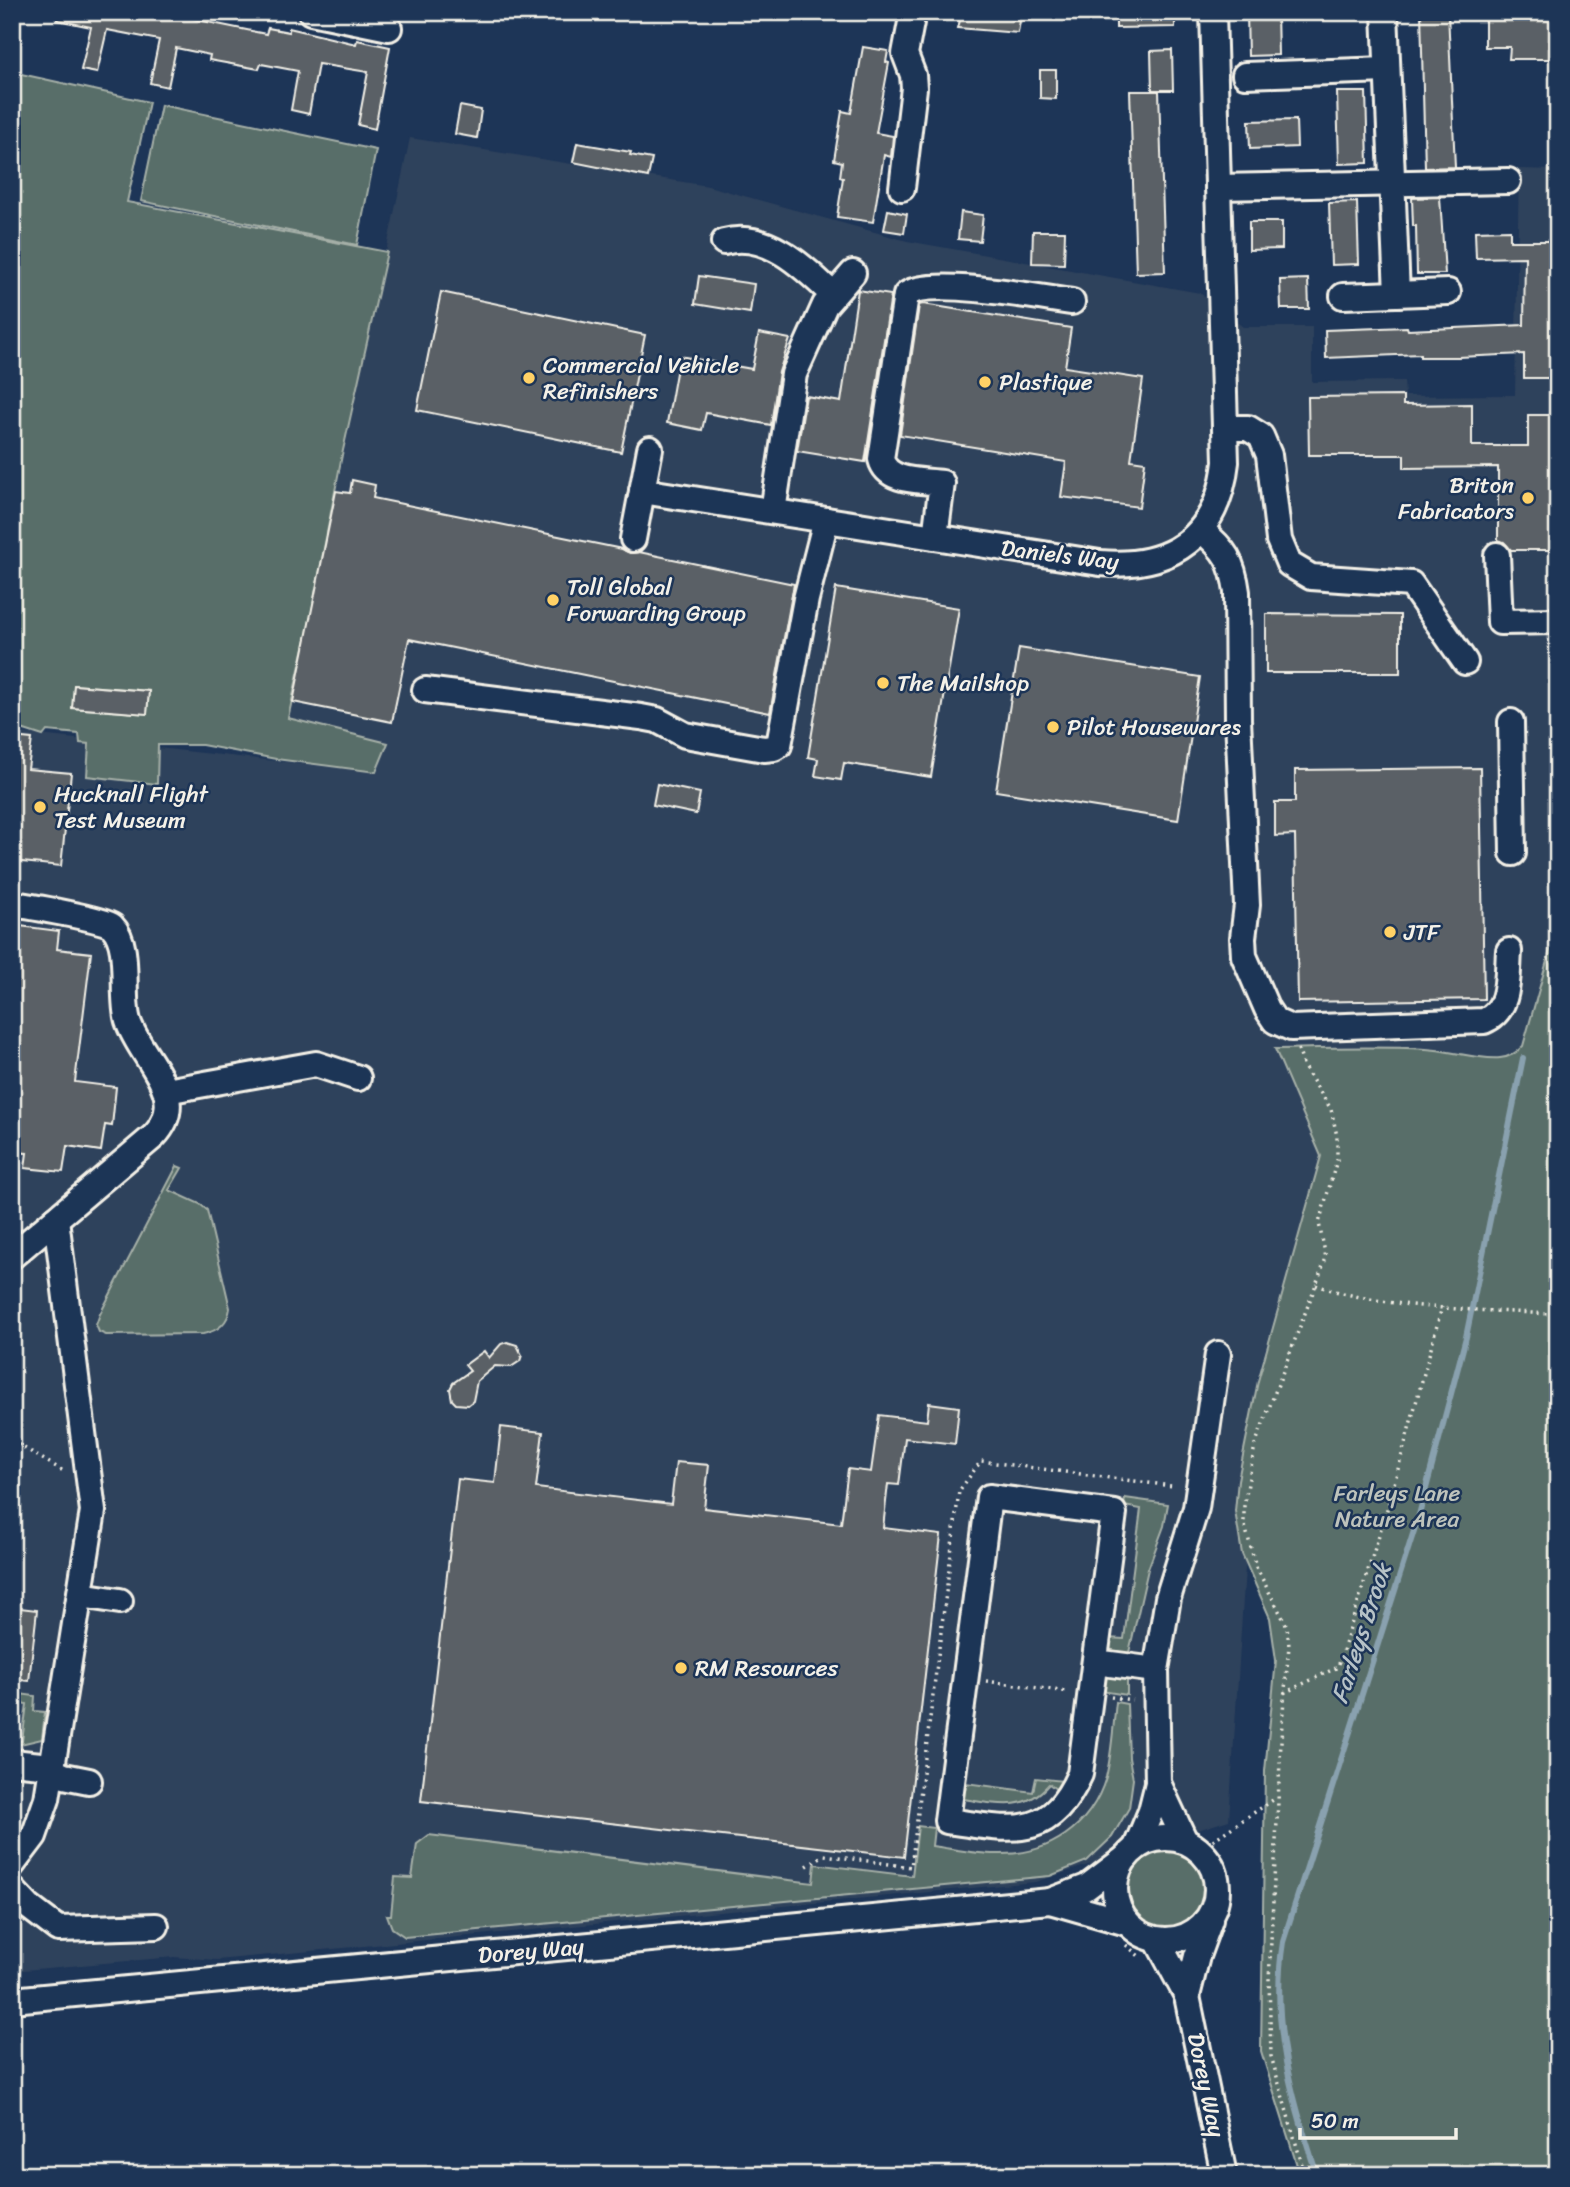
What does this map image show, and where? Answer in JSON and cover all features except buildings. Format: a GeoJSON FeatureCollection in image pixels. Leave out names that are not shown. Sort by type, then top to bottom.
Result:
{"type":"FeatureCollection","features":[{"type":"Feature","properties":{"kind":"street"},"geometry":{"type":"LineString","coordinates":[[311,12],[389,28]]}},
{"type":"Feature","properties":{"kind":"street"},"geometry":{"type":"LineString","coordinates":[[902,188],[914,88],[913,75],[905,54],[913,12]]}},
{"type":"Feature","properties":{"kind":"street","name":"Daniels Way"},"geometry":{"type":"LineString","coordinates":[[642,491],[1121,565],[1161,557],[1190,540],[1201,530],[1216,508],[1224,482],[1226,461],[1213,12]]}},
{"type":"Feature","properties":{"kind":"street"},"geometry":{"type":"LineString","coordinates":[[1385,12],[1397,294]]}},
{"type":"Feature","properties":{"kind":"street"},"geometry":{"type":"LineString","coordinates":[[1245,75],[1387,70]]}},
{"type":"Feature","properties":{"kind":"street"},"geometry":{"type":"LineString","coordinates":[[1218,187],[1508,181]]}},
{"type":"Feature","properties":{"kind":"street"},"geometry":{"type":"LineString","coordinates":[[724,242],[752,239],[769,245],[792,260],[833,295]]}},
{"type":"Feature","properties":{"kind":"street"},"geometry":{"type":"LineString","coordinates":[[773,512],[794,374],[825,305],[853,273]]}},
{"type":"Feature","properties":{"kind":"street"},"geometry":{"type":"LineString","coordinates":[[934,537],[942,484],[893,476],[882,466],[881,459],[906,295],[914,290],[953,286],[1072,302]]}},
{"type":"Feature","properties":{"kind":"street"},"geometry":{"type":"LineString","coordinates":[[1343,296],[1448,292]]}},
{"type":"Feature","properties":{"kind":"street"},"geometry":{"type":"LineString","coordinates":[[1225,428],[1248,428],[1261,436],[1269,455],[1279,540],[1289,564],[1311,577],[1410,584],[1465,662]]}},
{"type":"Feature","properties":{"kind":"street"},"geometry":{"type":"LineString","coordinates":[[632,539],[650,449]]}},
{"type":"Feature","properties":{"kind":"street"},"geometry":{"type":"LineString","coordinates":[[425,690],[641,717],[657,720],[685,735],[764,749],[774,748],[779,745],[806,600],[826,520]]}},
{"type":"Feature","properties":{"kind":"street"},"geometry":{"type":"LineString","coordinates":[[1201,530],[1221,547],[1227,556],[1232,565],[1237,592],[1238,719],[1247,905],[1244,956],[1266,1009],[1275,1021],[1291,1028],[1484,1021],[1494,1017],[1503,1002],[1509,951]]}},
{"type":"Feature","properties":{"kind":"street"},"geometry":{"type":"LineString","coordinates":[[1497,555],[1500,621],[1558,621]]}},
{"type":"Feature","properties":{"kind":"street"},"geometry":{"type":"LineString","coordinates":[[1511,722],[1513,853]]}},
{"type":"Feature","properties":{"kind":"street"},"geometry":{"type":"LineString","coordinates":[[12,904],[94,918],[111,926],[116,932],[122,948],[128,1022],[169,1097],[168,1114],[161,1128],[12,1256]]}},
{"type":"Feature","properties":{"kind":"street"},"geometry":{"type":"LineString","coordinates":[[166,1091],[316,1065],[358,1078]]}},
{"type":"Feature","properties":{"kind":"street"},"geometry":{"type":"LineString","coordinates":[[12,1865],[28,1846],[38,1826],[53,1771],[93,1511],[56,1219]]}},
{"type":"Feature","properties":{"kind":"street"},"geometry":{"type":"LineString","coordinates":[[1158,1783],[1192,1845],[1210,1863],[1217,1878],[1213,1911],[1203,1925],[1190,1935],[1174,1940],[1157,1940],[1141,1934],[1122,1932],[1115,1891],[1117,1874],[1151,1811],[1158,1783],[1156,1670],[1168,1598],[1196,1508],[1218,1354]]}},
{"type":"Feature","properties":{"kind":"street"},"geometry":{"type":"LineString","coordinates":[[989,1497],[1114,1513],[1080,1774],[1072,1793],[1060,1810],[1038,1824],[1010,1829],[947,1821],[966,1678],[989,1497]]}},
{"type":"Feature","properties":{"kind":"street"},"geometry":{"type":"LineString","coordinates":[[80,1595],[120,1601]]}},
{"type":"Feature","properties":{"kind":"street"},"geometry":{"type":"LineString","coordinates":[[1095,1662],[1156,1670]]}},
{"type":"Feature","properties":{"kind":"street"},"geometry":{"type":"LineString","coordinates":[[12,1762],[41,1765],[64,1776],[89,1781]]}},
{"type":"Feature","properties":{"kind":"street"},"geometry":{"type":"LineString","coordinates":[[1130,1853],[1152,1839],[1169,1837],[1192,1845]]}},
{"type":"Feature","properties":{"kind":"street","name":"Dorey Way"},"geometry":{"type":"LineString","coordinates":[[12,2000],[1050,1901],[1087,1887],[1130,1853]]}},
{"type":"Feature","properties":{"kind":"street"},"geometry":{"type":"LineString","coordinates":[[12,1889],[29,1907],[58,1929],[156,1926]]}},
{"type":"Feature","properties":{"kind":"street","name":"Dorey Way"},"geometry":{"type":"LineString","coordinates":[[1050,1901],[1122,1932]]}},
{"type":"Feature","properties":{"kind":"street","name":"Dorey Way"},"geometry":{"type":"LineString","coordinates":[[1187,1996],[1196,1956],[1213,1911]]}},
{"type":"Feature","properties":{"kind":"street","name":"Dorey Way"},"geometry":{"type":"LineString","coordinates":[[1157,1940],[1187,1996],[1224,2175]]}},
{"type":"Feature","properties":{"kind":"path"},"geometry":{"type":"LineString","coordinates":[[1291,1028],[1304,1067],[1331,1109],[1338,1136],[1337,1160],[1320,1223],[1326,1258],[1255,1445],[1244,1506],[1244,1522],[1256,1567],[1287,1626],[1289,1646],[1284,1693],[1269,1980],[1271,2056],[1305,2175]]}},
{"type":"Feature","properties":{"kind":"path"},"geometry":{"type":"LineString","coordinates":[[1317,1285],[1354,1295],[1442,1307],[1549,1314],[1558,1312]]}},
{"type":"Feature","properties":{"kind":"path"},"geometry":{"type":"LineString","coordinates":[[1284,1693],[1338,1667],[1388,1506],[1442,1307]]}},
{"type":"Feature","properties":{"kind":"path"},"geometry":{"type":"LineString","coordinates":[[807,1866],[824,1855],[911,1867],[936,1674],[1132,1700]]}},
{"type":"Feature","properties":{"kind":"path"},"geometry":{"type":"LineString","coordinates":[[1192,1845],[1278,1798]]}},
{"type":"Feature","properties":{"kind":"path"},"geometry":{"type":"LineString","coordinates":[[1122,1932],[1128,1946],[1144,1962]]}},
{"type":"Feature","properties":{"kind":"shaded area"},"geometry":{"type":"Polygon","coordinates":[[[410,138],[708,186],[907,241],[1200,293],[1243,327],[1312,327],[1312,382],[1404,381],[1405,396],[1515,395],[1519,169],[1558,170],[1558,922],[1523,1046],[1515,1054],[1488,1058],[1428,1049],[1276,1049],[1321,1156],[1257,1378],[1229,1820],[1035,1882],[217,1960],[174,1957],[12,1971],[12,732],[376,772],[387,743],[288,719],[410,138]]]}},
{"type":"Feature","properties":{"kind":"green space"},"geometry":{"type":"Polygon","coordinates":[[[12,72],[149,102],[127,202],[387,252],[288,718],[388,743],[376,772],[276,759],[202,745],[158,745],[157,784],[87,776],[89,744],[80,743],[79,734],[47,731],[43,736],[12,726],[12,72]],[[74,685],[73,708],[147,714],[149,691],[74,685]]]}},
{"type":"Feature","properties":{"kind":"green space"},"geometry":{"type":"Polygon","coordinates":[[[161,105],[376,150],[357,245],[141,201],[161,105]]]}},
{"type":"Feature","properties":{"kind":"green space","name":"Farleys Lane Nature Area"},"geometry":{"type":"Polygon","coordinates":[[[1558,922],[1558,2175],[1300,2175],[1261,2051],[1265,1771],[1276,1660],[1270,1618],[1242,1554],[1235,1511],[1238,1480],[1258,1381],[1321,1156],[1275,1049],[1407,1048],[1483,1058],[1510,1056],[1523,1046],[1558,922]]]}},
{"type":"Feature","properties":{"kind":"green space"},"geometry":{"type":"Polygon","coordinates":[[[177,1166],[182,1168],[169,1190],[207,1210],[230,1308],[227,1318],[218,1329],[203,1334],[106,1335],[99,1332],[96,1325],[100,1314],[177,1166]]]}},
{"type":"Feature","properties":{"kind":"green space"},"geometry":{"type":"Polygon","coordinates":[[[1125,1498],[1168,1504],[1164,1526],[1148,1569],[1128,1657],[1105,1654],[1107,1638],[1124,1639],[1141,1509],[1124,1506],[1125,1498]]]}},
{"type":"Feature","properties":{"kind":"green space"},"geometry":{"type":"Polygon","coordinates":[[[1102,1676],[1127,1679],[1127,1695],[1101,1691],[1102,1676]]]}},
{"type":"Feature","properties":{"kind":"green space"},"geometry":{"type":"Polygon","coordinates":[[[12,1693],[35,1696],[34,1711],[45,1712],[42,1739],[12,1746],[12,1740],[22,1741],[27,1704],[12,1702],[12,1693]]]}},
{"type":"Feature","properties":{"kind":"green space"},"geometry":{"type":"Polygon","coordinates":[[[1116,1702],[1127,1704],[1129,1758],[1133,1779],[1129,1808],[1112,1837],[1087,1861],[1050,1876],[405,1937],[392,1928],[387,1915],[391,1915],[395,1877],[412,1878],[417,1844],[429,1835],[813,1883],[815,1864],[912,1876],[918,1826],[934,1828],[932,1846],[988,1854],[1033,1850],[1065,1835],[1090,1810],[1099,1795],[1108,1768],[1116,1702]]]}},
{"type":"Feature","properties":{"kind":"green space"},"geometry":{"type":"Polygon","coordinates":[[[962,1768],[966,1769],[965,1783],[1033,1792],[1036,1778],[1064,1781],[1060,1792],[1049,1784],[1040,1793],[1020,1803],[999,1804],[963,1799],[961,1813],[956,1813],[962,1768]]]}},
{"type":"Feature","properties":{"kind":"green space"},"geometry":{"type":"Polygon","coordinates":[[[1165,1851],[1180,1854],[1192,1863],[1201,1875],[1204,1890],[1201,1905],[1192,1917],[1180,1926],[1165,1929],[1150,1926],[1138,1917],[1129,1905],[1126,1890],[1129,1875],[1138,1863],[1150,1854],[1165,1851]]]}},
{"type":"Feature","properties":{"kind":"waterway","name":"Farleys Brook"},"geometry":{"type":"LineString","coordinates":[[1317,2175],[1299,2118],[1281,2031],[1279,2002],[1283,1942],[1419,1515],[1466,1337],[1523,1058]]}},
{"type":"Feature","properties":{"kind":"place","name":"Commercial Vehicle Refinishers"},"geometry":{"type":"Point","coordinates":[529,378]}},
{"type":"Feature","properties":{"kind":"place","name":"Plastique"},"geometry":{"type":"Point","coordinates":[985,382]}},
{"type":"Feature","properties":{"kind":"place","name":"Briton Fabricators"},"geometry":{"type":"Point","coordinates":[1528,498]}},
{"type":"Feature","properties":{"kind":"place","name":"Toll Global Forwarding Group"},"geometry":{"type":"Point","coordinates":[553,600]}},
{"type":"Feature","properties":{"kind":"place","name":"The Mailshop"},"geometry":{"type":"Point","coordinates":[883,683]}},
{"type":"Feature","properties":{"kind":"place","name":"Pilot Housewares"},"geometry":{"type":"Point","coordinates":[1053,727]}},
{"type":"Feature","properties":{"kind":"place","name":"Hucknall Flight Test Museum"},"geometry":{"type":"Point","coordinates":[40,807]}},
{"type":"Feature","properties":{"kind":"place","name":"JTF"},"geometry":{"type":"Point","coordinates":[1390,932]}},
{"type":"Feature","properties":{"kind":"place","name":"RM Resources"},"geometry":{"type":"Point","coordinates":[681,1668]}}]}
